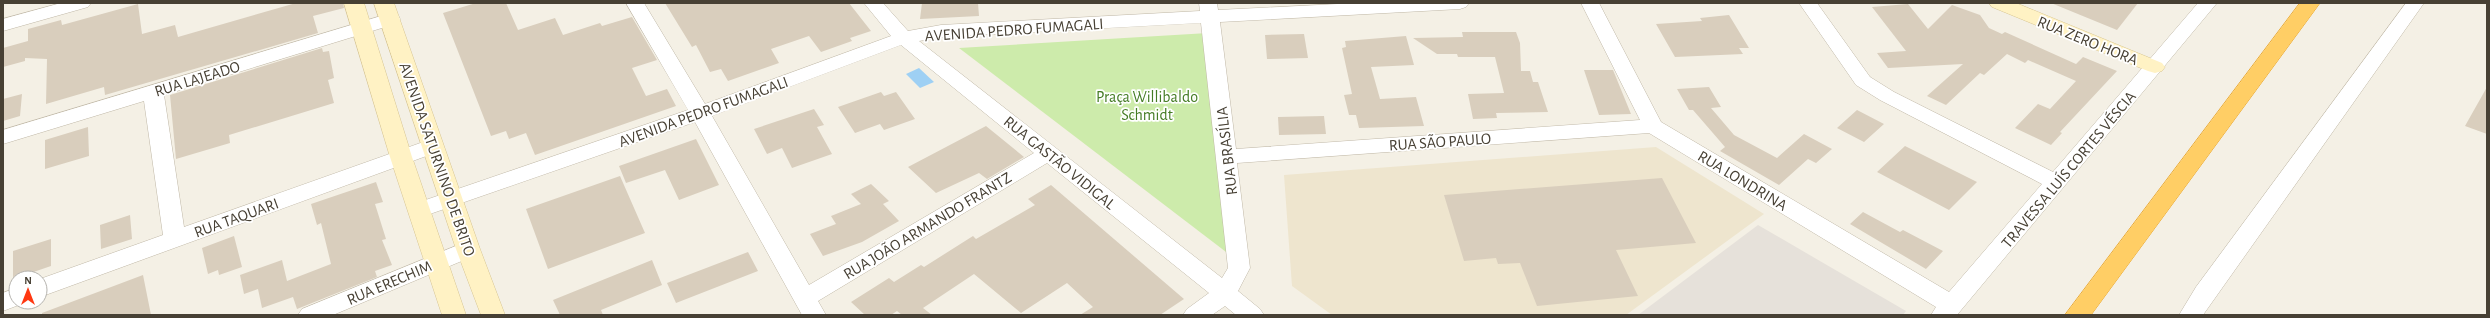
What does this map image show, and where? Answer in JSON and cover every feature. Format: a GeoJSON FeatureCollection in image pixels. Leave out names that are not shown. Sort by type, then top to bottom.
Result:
{"type":"FeatureCollection","features":[{"type":"Feature","properties":{"kind":"highway"},"geometry":{"type":"LineString","coordinates":[[2077,315],[2310,3]]}},
{"type":"Feature","properties":{"kind":"main road","name":"AVENIDA SATURNINO DE BRITO"},"geometry":{"type":"LineString","coordinates":[[354,3],[401,157],[454,315]]}},
{"type":"Feature","properties":{"kind":"main road","name":"RUA ZERO HORA"},"geometry":{"type":"LineString","coordinates":[[1999,3],[2155,67]]}},
{"type":"Feature","properties":{"kind":"main road","name":"AVENIDA SATURNINO DE BRITO"},"geometry":{"type":"LineString","coordinates":[[387,11],[468,249],[493,315]]}},
{"type":"Feature","properties":{"kind":"street"},"geometry":{"type":"LineString","coordinates":[[3,25],[82,3]]}},
{"type":"Feature","properties":{"kind":"street"},"geometry":{"type":"LineString","coordinates":[[635,3],[700,113],[810,306]]}},
{"type":"Feature","properties":{"kind":"street","name":"RUA GASTÃO VIDIGAL"},"geometry":{"type":"LineString","coordinates":[[873,3],[904,38],[1224,295],[1252,315]]}},
{"type":"Feature","properties":{"kind":"street","name":"AVENIDA PEDRO FUMAGALI"},"geometry":{"type":"LineString","coordinates":[[419,210],[700,113],[904,38],[940,31],[1209,10],[1460,3]]}},
{"type":"Feature","properties":{"kind":"street"},"geometry":{"type":"LineString","coordinates":[[1590,3],[1653,126]]}},
{"type":"Feature","properties":{"kind":"street"},"geometry":{"type":"LineString","coordinates":[[1808,3],[1863,81],[1887,96],[2057,183]]}},
{"type":"Feature","properties":{"kind":"street","name":"TRAVESSA LUÍS CORTES VÉSCIA"},"geometry":{"type":"LineString","coordinates":[[1947,310],[2057,183],[2208,3]]}},
{"type":"Feature","properties":{"kind":"street"},"geometry":{"type":"LineString","coordinates":[[2191,315],[2204,293],[2415,3]]}},
{"type":"Feature","properties":{"kind":"street","name":"RUA BRASÍLIA"},"geometry":{"type":"LineString","coordinates":[[1209,10],[1228,157],[1239,268],[1224,295]]}},
{"type":"Feature","properties":{"kind":"street","name":"RUA LAJEADO"},"geometry":{"type":"LineString","coordinates":[[3,137],[361,28],[387,11]]}},
{"type":"Feature","properties":{"kind":"street"},"geometry":{"type":"LineString","coordinates":[[153,91],[175,239]]}},
{"type":"Feature","properties":{"kind":"street","name":"RUA SÃO PAULO"},"geometry":{"type":"LineString","coordinates":[[1228,157],[1653,126]]}},
{"type":"Feature","properties":{"kind":"street","name":"RUA LONDRINA"},"geometry":{"type":"LineString","coordinates":[[1653,126],[1947,310]]}},
{"type":"Feature","properties":{"kind":"street","name":"RUA TAQUARI"},"geometry":{"type":"LineString","coordinates":[[48,285],[433,146]]}},
{"type":"Feature","properties":{"kind":"street","name":"RUA JOÃO ARMANDO FRANTZ"},"geometry":{"type":"LineString","coordinates":[[810,306],[1049,153]]}},
{"type":"Feature","properties":{"kind":"street","name":"RUA ERECHIM"},"geometry":{"type":"LineString","coordinates":[[310,315],[468,249]]}},
{"type":"Feature","properties":{"kind":"street"},"geometry":{"type":"LineString","coordinates":[[1195,315],[1224,295]]}},
{"type":"Feature","properties":{"kind":"shaded area"},"geometry":{"type":"Polygon","coordinates":[[[1656,147],[1764,214],[1626,315],[1332,315],[1292,286],[1284,175],[1656,147]]]}},
{"type":"Feature","properties":{"kind":"shaded area"},"geometry":{"type":"Polygon","coordinates":[[[1758,225],[1906,311],[1903,315],[1638,315],[1758,225]]]}},
{"type":"Feature","properties":{"kind":"green space","name":"Praça Willibaldo Schmidt"},"geometry":{"type":"Polygon","coordinates":[[[1208,33],[1230,255],[959,48],[1208,33]]]}},
{"type":"Feature","properties":{"kind":"water"},"geometry":{"type":"Polygon","coordinates":[[[919,68],[934,82],[920,88],[906,74],[919,68]]]}},
{"type":"Feature","properties":{"kind":"building"},"geometry":{"type":"Polygon","coordinates":[[[296,3],[343,3],[344,8],[313,16],[318,33],[105,95],[104,87],[46,104],[47,59],[25,58],[25,61],[3,67],[3,48],[28,41],[28,29],[61,20],[62,25],[138,4],[142,34],[175,25],[178,37],[296,3]]]}},
{"type":"Feature","properties":{"kind":"building"},"geometry":{"type":"Polygon","coordinates":[[[476,3],[506,3],[518,30],[555,18],[563,35],[600,23],[602,26],[632,17],[657,60],[632,68],[646,96],[667,89],[676,106],[535,155],[526,133],[509,139],[506,131],[491,136],[443,13],[476,3]]]}},
{"type":"Feature","properties":{"kind":"building"},"geometry":{"type":"Polygon","coordinates":[[[665,3],[849,3],[871,31],[850,38],[852,41],[821,52],[809,36],[771,49],[779,63],[728,81],[721,69],[710,72],[696,45],[692,47],[665,3]]]}},
{"type":"Feature","properties":{"kind":"building"},"geometry":{"type":"Polygon","coordinates":[[[922,3],[978,3],[979,16],[920,19],[922,3]]]}},
{"type":"Feature","properties":{"kind":"building"},"geometry":{"type":"Polygon","coordinates":[[[2051,3],[2138,3],[2117,30],[2051,3]]]}},
{"type":"Feature","properties":{"kind":"building"},"geometry":{"type":"Polygon","coordinates":[[[1908,4],[1928,29],[1952,5],[1980,15],[1989,28],[2002,34],[2005,32],[2076,64],[2083,57],[2117,71],[2060,132],[2062,133],[2051,145],[2015,128],[2038,104],[2050,109],[2076,81],[2028,60],[2025,63],[2007,54],[1984,75],[1980,73],[1946,105],[1927,96],[1963,64],[1888,68],[1877,53],[1906,51],[1872,7],[1908,4]]]}},
{"type":"Feature","properties":{"kind":"building"},"geometry":{"type":"Polygon","coordinates":[[[1729,15],[1749,48],[1739,48],[1743,54],[1675,57],[1656,24],[1702,21],[1700,18],[1729,15]]]}},
{"type":"Feature","properties":{"kind":"building"},"geometry":{"type":"Polygon","coordinates":[[[1462,32],[1516,32],[1520,43],[1521,71],[1530,71],[1533,82],[1538,82],[1548,112],[1496,113],[1497,118],[1473,119],[1468,94],[1504,93],[1495,57],[1458,57],[1457,54],[1437,54],[1413,38],[1463,37],[1462,32]]]}},
{"type":"Feature","properties":{"kind":"building"},"geometry":{"type":"Polygon","coordinates":[[[1304,34],[1308,58],[1267,59],[1265,35],[1304,34]]]}},
{"type":"Feature","properties":{"kind":"building"},"geometry":{"type":"Polygon","coordinates":[[[1406,36],[1414,65],[1371,67],[1380,99],[1416,97],[1424,126],[1359,128],[1356,115],[1349,115],[1344,95],[1352,94],[1342,48],[1346,47],[1345,41],[1406,36]]]}},
{"type":"Feature","properties":{"kind":"building"},"geometry":{"type":"Polygon","coordinates":[[[322,48],[323,52],[329,51],[334,78],[328,80],[334,103],[229,135],[230,143],[176,159],[170,95],[322,48]]]}},
{"type":"Feature","properties":{"kind":"building"},"geometry":{"type":"Polygon","coordinates":[[[1584,70],[1613,70],[1631,114],[1599,115],[1584,70]]]}},
{"type":"Feature","properties":{"kind":"building"},"geometry":{"type":"Polygon","coordinates":[[[1709,87],[1721,107],[1711,108],[1734,135],[1777,158],[1804,134],[1832,149],[1816,163],[1808,159],[1779,185],[1720,151],[1725,147],[1693,110],[1689,110],[1677,89],[1709,87]]]}},
{"type":"Feature","properties":{"kind":"building"},"geometry":{"type":"Polygon","coordinates":[[[2487,87],[2487,134],[2465,126],[2487,87]]]}},
{"type":"Feature","properties":{"kind":"building"},"geometry":{"type":"Polygon","coordinates":[[[881,92],[884,96],[896,92],[915,119],[884,130],[880,124],[855,133],[838,107],[881,92]]]}},
{"type":"Feature","properties":{"kind":"building"},"geometry":{"type":"Polygon","coordinates":[[[22,94],[20,116],[3,121],[3,99],[22,94]]]}},
{"type":"Feature","properties":{"kind":"building"},"geometry":{"type":"Polygon","coordinates":[[[814,109],[824,125],[817,127],[832,154],[792,168],[782,148],[767,154],[754,129],[814,109]]]}},
{"type":"Feature","properties":{"kind":"building"},"geometry":{"type":"Polygon","coordinates":[[[1857,110],[1884,124],[1864,142],[1837,128],[1857,110]]]}},
{"type":"Feature","properties":{"kind":"building"},"geometry":{"type":"Polygon","coordinates":[[[1324,116],[1326,134],[1279,135],[1278,117],[1324,116]]]}},
{"type":"Feature","properties":{"kind":"building"},"geometry":{"type":"Polygon","coordinates":[[[986,126],[1024,157],[987,179],[979,173],[936,193],[908,167],[986,126]]]}},
{"type":"Feature","properties":{"kind":"building"},"geometry":{"type":"Polygon","coordinates":[[[88,127],[89,156],[45,169],[45,140],[88,127]]]}},
{"type":"Feature","properties":{"kind":"building"},"geometry":{"type":"Polygon","coordinates":[[[696,139],[719,185],[679,200],[665,170],[626,183],[619,166],[696,139]]]}},
{"type":"Feature","properties":{"kind":"building"},"geometry":{"type":"Polygon","coordinates":[[[1905,146],[1977,182],[1949,210],[1877,172],[1905,146]]]}},
{"type":"Feature","properties":{"kind":"building"},"geometry":{"type":"Polygon","coordinates":[[[620,176],[645,233],[548,269],[526,209],[620,176]]]}},
{"type":"Feature","properties":{"kind":"building"},"geometry":{"type":"Polygon","coordinates":[[[1662,178],[1696,243],[1616,250],[1638,296],[1537,306],[1520,263],[1498,264],[1496,258],[1464,261],[1444,195],[1662,178]]]}},
{"type":"Feature","properties":{"kind":"building"},"geometry":{"type":"Polygon","coordinates":[[[376,182],[383,202],[375,204],[386,239],[382,240],[392,265],[375,271],[377,277],[297,309],[293,297],[262,308],[258,289],[244,294],[240,275],[282,260],[287,281],[331,264],[321,223],[317,225],[311,204],[376,182]]]}},
{"type":"Feature","properties":{"kind":"building"},"geometry":{"type":"Polygon","coordinates":[[[871,184],[889,201],[883,204],[899,221],[862,242],[823,256],[810,234],[836,224],[831,216],[861,204],[851,194],[871,184]]]}},
{"type":"Feature","properties":{"kind":"building"},"geometry":{"type":"Polygon","coordinates":[[[1051,185],[1184,299],[1160,315],[1080,315],[1093,307],[1067,283],[1021,313],[974,274],[923,308],[932,315],[902,315],[897,311],[891,315],[865,315],[851,302],[889,278],[894,282],[921,265],[924,267],[973,236],[976,239],[1035,205],[1028,199],[1051,185]]]}},
{"type":"Feature","properties":{"kind":"building"},"geometry":{"type":"Polygon","coordinates":[[[1863,212],[1900,232],[1903,230],[1943,251],[1926,269],[1850,224],[1863,212]]]}},
{"type":"Feature","properties":{"kind":"building"},"geometry":{"type":"Polygon","coordinates":[[[130,215],[132,239],[101,249],[100,225],[130,215]]]}},
{"type":"Feature","properties":{"kind":"building"},"geometry":{"type":"Polygon","coordinates":[[[234,236],[242,267],[219,275],[218,270],[208,274],[202,248],[234,236]]]}},
{"type":"Feature","properties":{"kind":"building"},"geometry":{"type":"Polygon","coordinates":[[[51,239],[51,266],[39,270],[13,270],[13,251],[51,239]]]}},
{"type":"Feature","properties":{"kind":"building"},"geometry":{"type":"Polygon","coordinates":[[[748,252],[758,271],[676,303],[667,283],[748,252]]]}},
{"type":"Feature","properties":{"kind":"building"},"geometry":{"type":"Polygon","coordinates":[[[652,260],[662,285],[601,310],[603,315],[560,315],[553,300],[652,260]]]}},
{"type":"Feature","properties":{"kind":"building"},"geometry":{"type":"Polygon","coordinates":[[[143,275],[151,315],[42,315],[42,313],[143,275]]]}}]}
